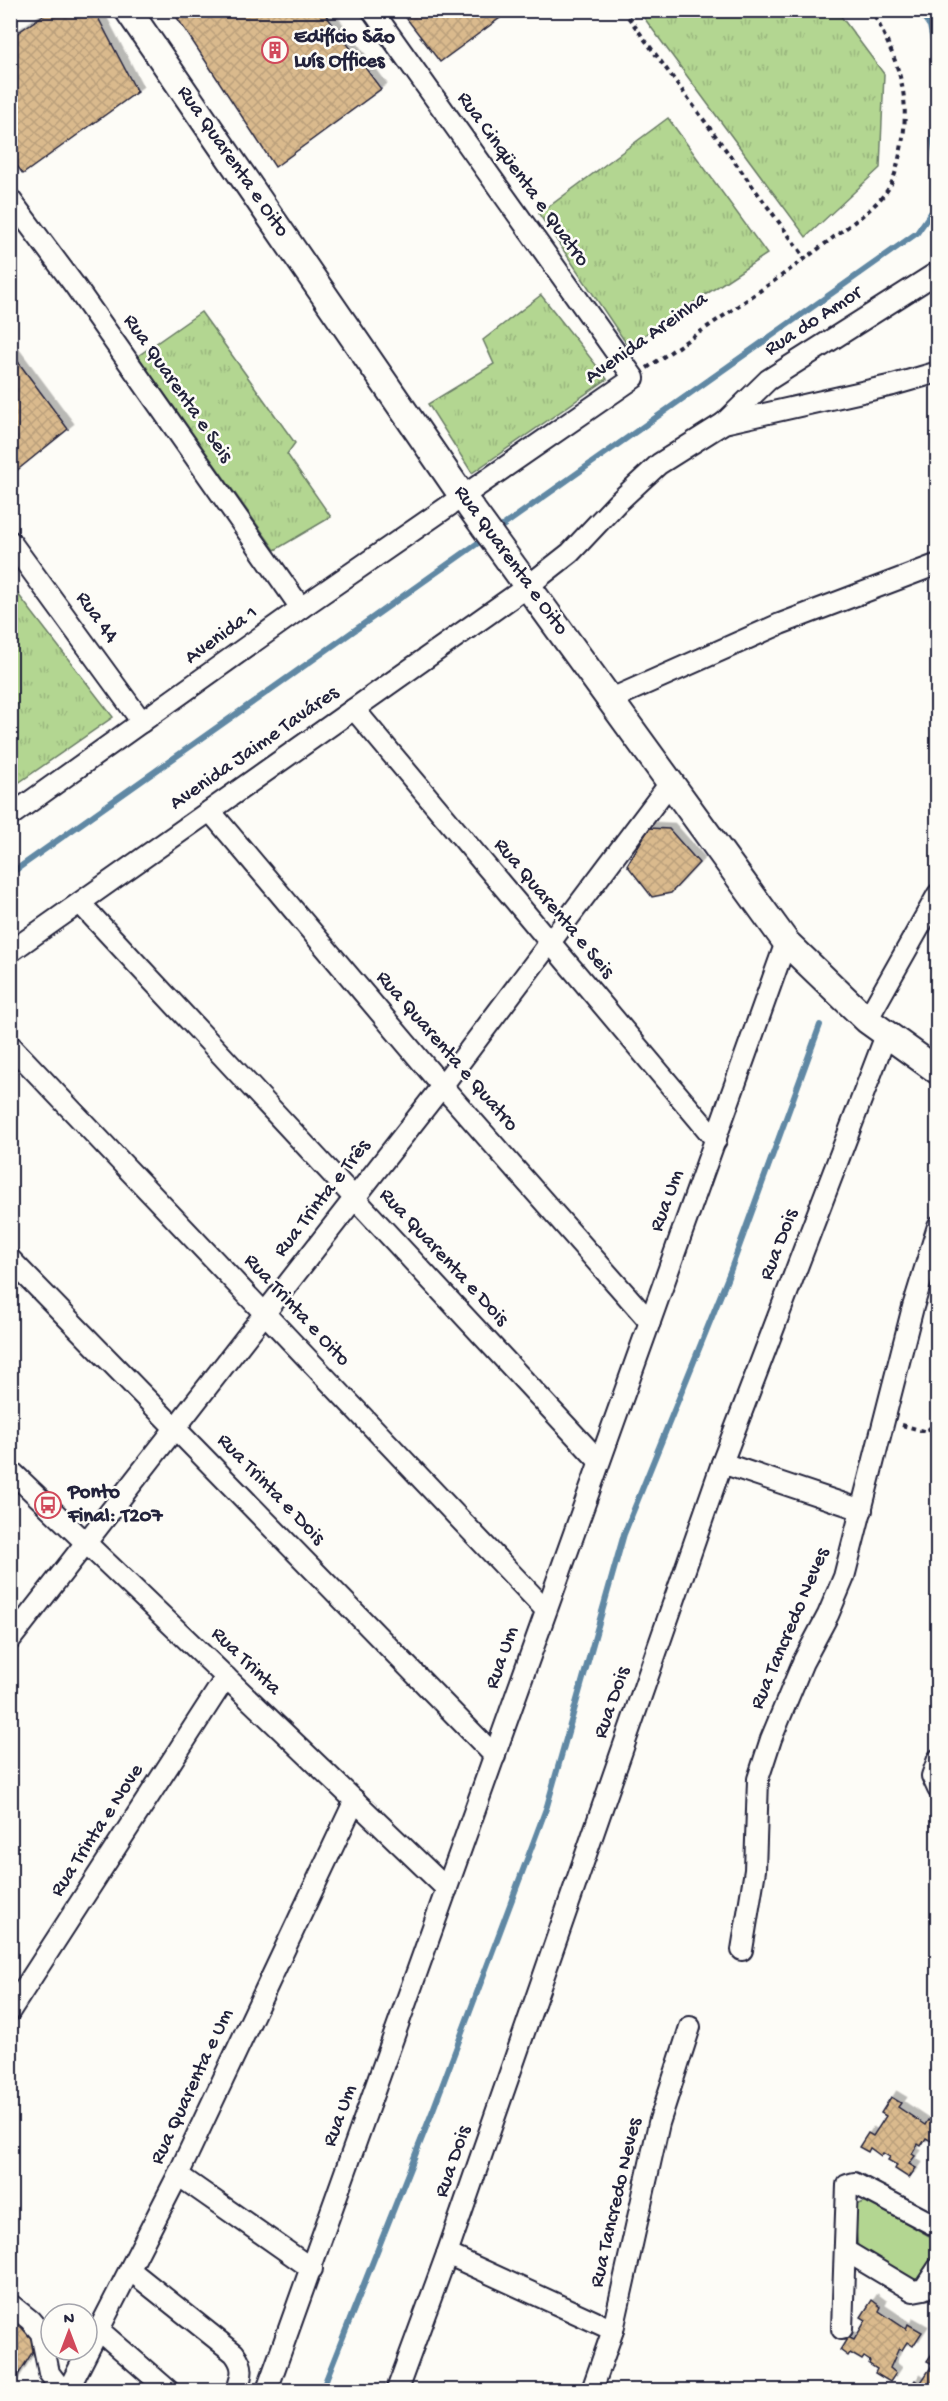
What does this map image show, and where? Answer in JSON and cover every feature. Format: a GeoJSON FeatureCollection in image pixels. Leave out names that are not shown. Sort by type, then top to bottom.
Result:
{"type":"FeatureCollection","features":[{"type":"Feature","properties":{"kind":"main road","name":"Rua Quarenta e Oito"},"geometry":{"type":"LineString","coordinates":[[128,10],[466,501],[786,942],[876,1028],[934,1061]]}},
{"type":"Feature","properties":{"kind":"street","name":"Rua Cinqüenta e Quatro"},"geometry":{"type":"LineString","coordinates":[[372,10],[634,378]]}},
{"type":"Feature","properties":{"kind":"street","name":"Rua Quarenta e Seis"},"geometry":{"type":"LineString","coordinates":[[10,199],[75,286],[301,608]]}},
{"type":"Feature","properties":{"kind":"street","name":"Rua do Amor"},"geometry":{"type":"LineString","coordinates":[[724,423],[768,380],[938,272]]}},
{"type":"Feature","properties":{"kind":"street"},"geometry":{"type":"LineString","coordinates":[[724,423],[893,385],[938,372]]}},
{"type":"Feature","properties":{"kind":"street","name":"Avenida Areinha"},"geometry":{"type":"LineString","coordinates":[[466,501],[634,378]]}},
{"type":"Feature","properties":{"kind":"street","name":"Avenida Jaime Taváres"},"geometry":{"type":"LineString","coordinates":[[10,952],[528,586],[570,553],[617,503],[659,464],[724,423]]}},
{"type":"Feature","properties":{"kind":"street","name":"Avenida 1"},"geometry":{"type":"LineString","coordinates":[[10,816],[301,608],[466,501]]}},
{"type":"Feature","properties":{"kind":"street","name":"Rua 44"},"geometry":{"type":"LineString","coordinates":[[10,542],[142,723]]}},
{"type":"Feature","properties":{"kind":"street"},"geometry":{"type":"LineString","coordinates":[[609,700],[780,624],[938,564]]}},
{"type":"Feature","properties":{"kind":"street","name":"Rua Quarenta e Seis"},"geometry":{"type":"LineString","coordinates":[[354,709],[716,1140]]}},
{"type":"Feature","properties":{"kind":"street","name":"Rua Trinta e Três"},"geometry":{"type":"LineString","coordinates":[[10,1640],[442,1086],[670,783]]}},
{"type":"Feature","properties":{"kind":"street","name":"Rua Quarenta e Quatro"},"geometry":{"type":"LineString","coordinates":[[210,811],[442,1086],[650,1322]]}},
{"type":"Feature","properties":{"kind":"street","name":"Rua Dois"},"geometry":{"type":"LineString","coordinates":[[397,2391],[876,1028],[938,894]]}},
{"type":"Feature","properties":{"kind":"street","name":"Rua Quarenta e Dois"},"geometry":{"type":"LineString","coordinates":[[80,903],[599,1461]]}},
{"type":"Feature","properties":{"kind":"street","name":"Rua Um"},"geometry":{"type":"LineString","coordinates":[[267,2391],[786,942]]}},
{"type":"Feature","properties":{"kind":"street","name":"Rua Trinta e Oito"},"geometry":{"type":"LineString","coordinates":[[10,1045],[546,1610]]}},
{"type":"Feature","properties":{"kind":"street","name":"Rua Tancredo Neves"},"geometry":{"type":"LineString","coordinates":[[742,1950],[755,1870],[759,1779],[771,1739],[803,1662],[828,1615],[844,1577],[913,1307],[938,1226]]}},
{"type":"Feature","properties":{"kind":"street","name":"Rua Trinta e Dois"},"geometry":{"type":"LineString","coordinates":[[10,1258],[495,1756]]}},
{"type":"Feature","properties":{"kind":"street"},"geometry":{"type":"LineString","coordinates":[[722,1463],[862,1510]]}},
{"type":"Feature","properties":{"kind":"street","name":"Rua Trinta"},"geometry":{"type":"LineString","coordinates":[[10,1470],[447,1889]]}},
{"type":"Feature","properties":{"kind":"street","name":"Rua Trinta e Nove"},"geometry":{"type":"LineString","coordinates":[[12,2005],[226,1677]]}},
{"type":"Feature","properties":{"kind":"street"},"geometry":{"type":"LineString","coordinates":[[938,1759],[932,1776],[938,1789]]}},
{"type":"Feature","properties":{"kind":"street","name":"Rua Quarenta e Um"},"geometry":{"type":"LineString","coordinates":[[99,2330],[178,2175],[355,1800]]}},
{"type":"Feature","properties":{"kind":"street","name":"Rua Tancredo Neves"},"geometry":{"type":"LineString","coordinates":[[592,2391],[613,2330],[659,2123],[690,2026]]}},
{"type":"Feature","properties":{"kind":"street"},"geometry":{"type":"LineString","coordinates":[[178,2175],[312,2269]]}},
{"type":"Feature","properties":{"kind":"street"},"geometry":{"type":"LineString","coordinates":[[842,2329],[846,2251],[846,2187],[850,2182],[938,2227]]}},
{"type":"Feature","properties":{"kind":"street"},"geometry":{"type":"LineString","coordinates":[[846,2251],[913,2291],[924,2289],[938,2268]]}},
{"type":"Feature","properties":{"kind":"street"},"geometry":{"type":"LineString","coordinates":[[447,2254],[613,2330]]}},
{"type":"Feature","properties":{"kind":"street"},"geometry":{"type":"LineString","coordinates":[[130,2270],[234,2354],[242,2364],[242,2374],[237,2391]]}},
{"type":"Feature","properties":{"kind":"street"},"geometry":{"type":"LineString","coordinates":[[10,2304],[30,2320],[41,2333],[49,2373],[62,2391]]}},
{"type":"Feature","properties":{"kind":"street"},"geometry":{"type":"LineString","coordinates":[[99,2330],[168,2391]]}},
{"type":"Feature","properties":{"kind":"street","name":"Rua Quarenta e Um"},"geometry":{"type":"LineString","coordinates":[[68,2391],[83,2362]]}},
{"type":"Feature","properties":{"kind":"path"},"geometry":{"type":"LineString","coordinates":[[623,10],[806,259]]}},
{"type":"Feature","properties":{"kind":"path","name":"Avenida Areinha"},"geometry":{"type":"LineString","coordinates":[[634,378],[806,259],[856,220],[886,192],[897,170],[903,140],[905,95],[895,57],[872,10]]}},
{"type":"Feature","properties":{"kind":"path"},"geometry":{"type":"LineString","coordinates":[[884,1420],[927,1432],[938,1416]]}},
{"type":"Feature","properties":{"kind":"green space"},"geometry":{"type":"Polygon","coordinates":[[[639,11],[837,11],[884,74],[880,168],[806,237],[639,11]]]}},
{"type":"Feature","properties":{"kind":"green space"},"geometry":{"type":"Polygon","coordinates":[[[668,118],[767,254],[628,346],[539,214],[668,118]]]}},
{"type":"Feature","properties":{"kind":"green space"},"geometry":{"type":"Polygon","coordinates":[[[541,295],[607,379],[472,473],[428,404],[494,364],[483,340],[541,295]]]}},
{"type":"Feature","properties":{"kind":"green space"},"geometry":{"type":"Polygon","coordinates":[[[201,312],[295,443],[287,454],[331,517],[275,550],[138,356],[201,312]]]}},
{"type":"Feature","properties":{"kind":"green space"},"geometry":{"type":"Polygon","coordinates":[[[11,585],[113,717],[10,788],[11,585]]]}},
{"type":"Feature","properties":{"kind":"green space"},"geometry":{"type":"Polygon","coordinates":[[[867,2201],[938,2241],[937,2254],[923,2280],[915,2282],[858,2248],[854,2211],[858,2204],[867,2201]]]}},
{"type":"Feature","properties":{"kind":"building"},"geometry":{"type":"Polygon","coordinates":[[[51,10],[94,10],[137,92],[23,174],[10,156],[10,38],[51,10]]]}},
{"type":"Feature","properties":{"kind":"building","name":"Edifício São Luís Offices"},"geometry":{"type":"Polygon","coordinates":[[[172,10],[322,10],[381,89],[275,167],[172,10]]]}},
{"type":"Feature","properties":{"kind":"building"},"geometry":{"type":"Polygon","coordinates":[[[400,10],[511,10],[440,62],[400,10]]]}},
{"type":"Feature","properties":{"kind":"building"},"geometry":{"type":"Polygon","coordinates":[[[10,351],[68,429],[10,476],[10,351]]]}},
{"type":"Feature","properties":{"kind":"building"},"geometry":{"type":"Polygon","coordinates":[[[649,828],[669,829],[699,863],[671,893],[652,897],[627,865],[649,828]]]}},
{"type":"Feature","properties":{"kind":"building"},"geometry":{"type":"Polygon","coordinates":[[[891,2097],[901,2103],[898,2107],[925,2125],[928,2120],[938,2126],[938,2134],[933,2142],[926,2138],[921,2146],[918,2144],[912,2154],[915,2156],[909,2164],[916,2168],[909,2178],[895,2169],[897,2165],[888,2160],[890,2157],[883,2153],[881,2156],[870,2148],[868,2152],[859,2147],[868,2133],[873,2136],[886,2116],[881,2113],[891,2097]]]}},
{"type":"Feature","properties":{"kind":"building"},"geometry":{"type":"Polygon","coordinates":[[[872,2300],[881,2307],[879,2311],[906,2329],[908,2324],[922,2332],[913,2346],[907,2342],[902,2350],[899,2348],[890,2368],[896,2373],[890,2382],[875,2373],[877,2369],[864,2357],[862,2360],[850,2353],[848,2356],[840,2350],[848,2337],[854,2340],[866,2320],[861,2317],[872,2300]]]}},
{"type":"Feature","properties":{"kind":"building"},"geometry":{"type":"Polygon","coordinates":[[[10,2316],[39,2342],[10,2388],[10,2316]]]}},
{"type":"Feature","properties":{"kind":"building"},"geometry":{"type":"Polygon","coordinates":[[[938,2345],[938,2390],[908,2390],[915,2380],[920,2384],[933,2364],[927,2361],[938,2345]]]}},
{"type":"Feature","properties":{"kind":"waterway"},"geometry":{"type":"LineString","coordinates":[[919,10],[930,26],[938,65]]}},
{"type":"Feature","properties":{"kind":"waterway"},"geometry":{"type":"LineString","coordinates":[[938,80],[933,137],[938,175]]}},
{"type":"Feature","properties":{"kind":"waterway"},"geometry":{"type":"LineString","coordinates":[[494,532],[917,233],[938,203]]}},
{"type":"Feature","properties":{"kind":"waterway"},"geometry":{"type":"LineString","coordinates":[[10,874],[485,538]]}},
{"type":"Feature","properties":{"kind":"waterway"},"geometry":{"type":"LineString","coordinates":[[322,2390],[433,2110],[547,1806],[624,1534],[728,1277],[820,1025]]}},
{"type":"Feature","properties":{"kind":"place","name":"Edifício São Luís Offices"},"geometry":{"type":"Point","coordinates":[275,50]}},
{"type":"Feature","properties":{"kind":"place","name":"Ponto Final: T207"},"geometry":{"type":"Point","coordinates":[48,1505]}}]}
